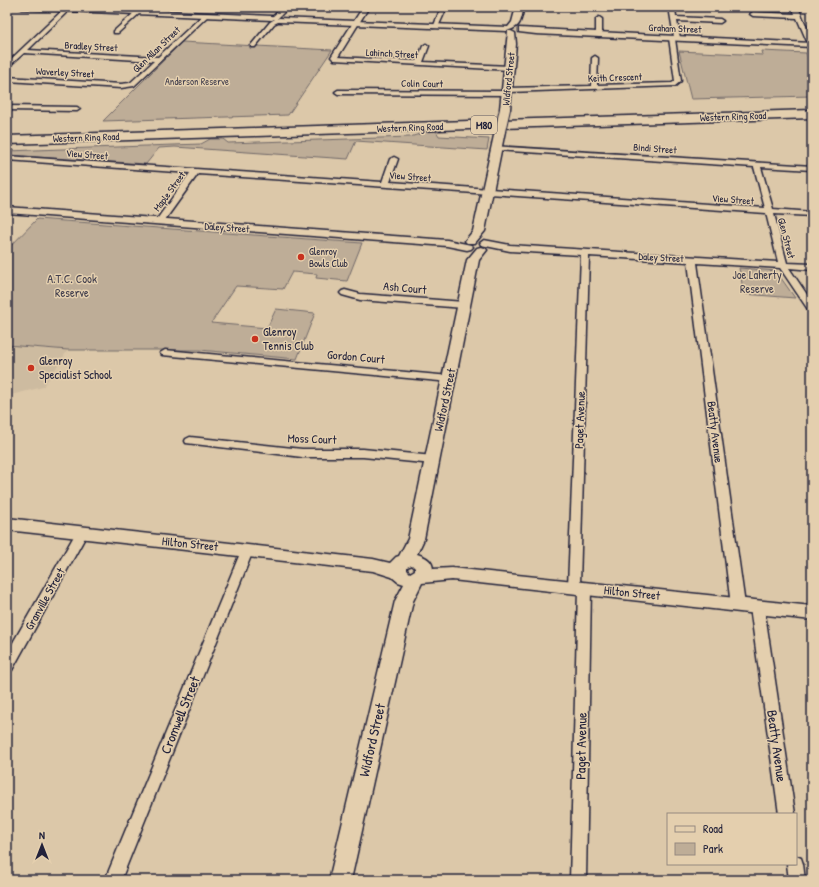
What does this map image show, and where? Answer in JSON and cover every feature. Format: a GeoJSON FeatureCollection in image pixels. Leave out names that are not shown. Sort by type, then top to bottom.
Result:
{"type":"FeatureCollection","features":[{"type":"Feature","properties":{"kind":"highway","name":"Western Ring Road"},"geometry":{"type":"LineString","coordinates":[[7,133],[812,107]]}},
{"type":"Feature","properties":{"kind":"highway","name":"Western Ring Road"},"geometry":{"type":"LineString","coordinates":[[7,140],[812,114]]}},
{"type":"Feature","properties":{"kind":"street","name":"Graham Street"},"geometry":{"type":"LineString","coordinates":[[22,7],[92,10],[113,9],[203,17],[263,18],[812,45]]}},
{"type":"Feature","properties":{"kind":"street"},"geometry":{"type":"LineString","coordinates":[[253,46],[286,7]]}},
{"type":"Feature","properties":{"kind":"street","name":"Lahinch Street"},"geometry":{"type":"LineString","coordinates":[[366,7],[334,57],[509,68]]}},
{"type":"Feature","properties":{"kind":"street"},"geometry":{"type":"LineString","coordinates":[[435,27],[444,7]]}},
{"type":"Feature","properties":{"kind":"street","name":"Widford Street"},"geometry":{"type":"LineString","coordinates":[[340,880],[404,600],[450,379],[505,109],[512,44],[520,7]]}},
{"type":"Feature","properties":{"kind":"street"},"geometry":{"type":"LineString","coordinates":[[672,7],[674,19],[674,38]]}},
{"type":"Feature","properties":{"kind":"street"},"geometry":{"type":"LineString","coordinates":[[795,7],[812,45]]}},
{"type":"Feature","properties":{"kind":"street"},"geometry":{"type":"LineString","coordinates":[[7,66],[68,8]]}},
{"type":"Feature","properties":{"kind":"street"},"geometry":{"type":"LineString","coordinates":[[116,32],[136,12]]}},
{"type":"Feature","properties":{"kind":"street"},"geometry":{"type":"LineString","coordinates":[[753,14],[799,16]]}},
{"type":"Feature","properties":{"kind":"street","name":"Glen Allan Street"},"geometry":{"type":"LineString","coordinates":[[121,86],[134,83],[203,17]]}},
{"type":"Feature","properties":{"kind":"street"},"geometry":{"type":"LineString","coordinates":[[599,19],[599,35]]}},
{"type":"Feature","properties":{"kind":"street"},"geometry":{"type":"LineString","coordinates":[[674,19],[720,21]]}},
{"type":"Feature","properties":{"kind":"street","name":"Keith Crescent"},"geometry":{"type":"LineString","coordinates":[[507,92],[668,85],[676,83],[678,80],[674,38]]}},
{"type":"Feature","properties":{"kind":"street"},"geometry":{"type":"LineString","coordinates":[[419,63],[426,46]]}},
{"type":"Feature","properties":{"kind":"street","name":"Bradley Street"},"geometry":{"type":"LineString","coordinates":[[23,51],[159,59]]}},
{"type":"Feature","properties":{"kind":"street"},"geometry":{"type":"LineString","coordinates":[[594,88],[595,58]]}},
{"type":"Feature","properties":{"kind":"street","name":"Waverley Street"},"geometry":{"type":"LineString","coordinates":[[7,79],[121,86]]}},
{"type":"Feature","properties":{"kind":"street","name":"Colin Court"},"geometry":{"type":"LineString","coordinates":[[338,92],[507,92]]}},
{"type":"Feature","properties":{"kind":"street"},"geometry":{"type":"LineString","coordinates":[[7,108],[77,109]]}},
{"type":"Feature","properties":{"kind":"street","name":"Bindi Street"},"geometry":{"type":"LineString","coordinates":[[496,148],[812,168]]}},
{"type":"Feature","properties":{"kind":"street","name":"View Street"},"geometry":{"type":"LineString","coordinates":[[7,158],[812,214]]}},
{"type":"Feature","properties":{"kind":"street"},"geometry":{"type":"LineString","coordinates":[[385,185],[394,160]]}},
{"type":"Feature","properties":{"kind":"street","name":"Glen Street"},"geometry":{"type":"LineString","coordinates":[[757,164],[783,265],[787,274],[812,309]]}},
{"type":"Feature","properties":{"kind":"street","name":"Maple Street"},"geometry":{"type":"LineString","coordinates":[[159,222],[195,172]]}},
{"type":"Feature","properties":{"kind":"street","name":"Daley Street"},"geometry":{"type":"LineString","coordinates":[[7,210],[476,246],[812,267]]}},
{"type":"Feature","properties":{"kind":"street","name":"Paget Avenue"},"geometry":{"type":"LineString","coordinates":[[578,880],[580,588],[585,253]]}},
{"type":"Feature","properties":{"kind":"street","name":"Beatty Avenue"},"geometry":{"type":"LineString","coordinates":[[692,259],[738,605]]}},
{"type":"Feature","properties":{"kind":"street","name":"Ash Court"},"geometry":{"type":"LineString","coordinates":[[345,292],[360,297],[464,305]]}},
{"type":"Feature","properties":{"kind":"street","name":"Gordon Court"},"geometry":{"type":"LineString","coordinates":[[165,353],[450,379]]}},
{"type":"Feature","properties":{"kind":"street","name":"Moss Court"},"geometry":{"type":"LineString","coordinates":[[190,441],[302,453],[363,453],[433,460]]}},
{"type":"Feature","properties":{"kind":"street","name":"Hilton Street"},"geometry":{"type":"LineString","coordinates":[[7,524],[812,613]]}},
{"type":"Feature","properties":{"kind":"street","name":"Granville Street"},"geometry":{"type":"LineString","coordinates":[[7,666],[82,532]]}},
{"type":"Feature","properties":{"kind":"street","name":"Cromwell Street"},"geometry":{"type":"LineString","coordinates":[[113,880],[247,551]]}},
{"type":"Feature","properties":{"kind":"street","name":"Beatty Avenue"},"geometry":{"type":"LineString","coordinates":[[757,607],[787,813]]}},
{"type":"Feature","properties":{"kind":"street"},"geometry":{"type":"LineString","coordinates":[[795,865],[797,880]]}},
{"type":"Feature","properties":{"kind":"shaded area","name":"Glenroy Specialist School"},"geometry":{"type":"Polygon","coordinates":[[[7,345],[68,350],[43,387],[7,396],[7,345]]]}},
{"type":"Feature","properties":{"kind":"green space","name":"Anderson Reserve"},"geometry":{"type":"Polygon","coordinates":[[[182,42],[332,50],[288,115],[103,121],[182,42]]]}},
{"type":"Feature","properties":{"kind":"green space"},"geometry":{"type":"Polygon","coordinates":[[[679,51],[763,55],[762,51],[806,53],[812,68],[812,96],[691,99],[679,51]]]}},
{"type":"Feature","properties":{"kind":"green space"},"geometry":{"type":"Polygon","coordinates":[[[436,131],[439,136],[489,139],[487,150],[356,141],[348,159],[175,147],[159,148],[146,164],[7,155],[7,151],[201,144],[210,139],[223,139],[228,143],[410,137],[426,132],[436,131]]]}},
{"type":"Feature","properties":{"kind":"green space","name":"A.T.C. Cook Reserve"},"geometry":{"type":"Polygon","coordinates":[[[37,219],[362,243],[347,281],[316,278],[317,274],[292,272],[283,289],[236,286],[211,323],[267,328],[276,309],[315,313],[297,359],[200,350],[68,350],[7,345],[7,250],[37,219]]]}},
{"type":"Feature","properties":{"kind":"green space","name":"Joe Laherty Reserve"},"geometry":{"type":"Polygon","coordinates":[[[739,268],[776,271],[795,298],[744,294],[739,268]]]}},
{"type":"Feature","properties":{"kind":"place","name":"Glenroy Bowls Club"},"geometry":{"type":"Point","coordinates":[301,257]}},
{"type":"Feature","properties":{"kind":"place","name":"Glenroy Tennis Club"},"geometry":{"type":"Point","coordinates":[255,339]}},
{"type":"Feature","properties":{"kind":"place","name":"Glenroy Specialist School"},"geometry":{"type":"Point","coordinates":[31,368]}}]}
